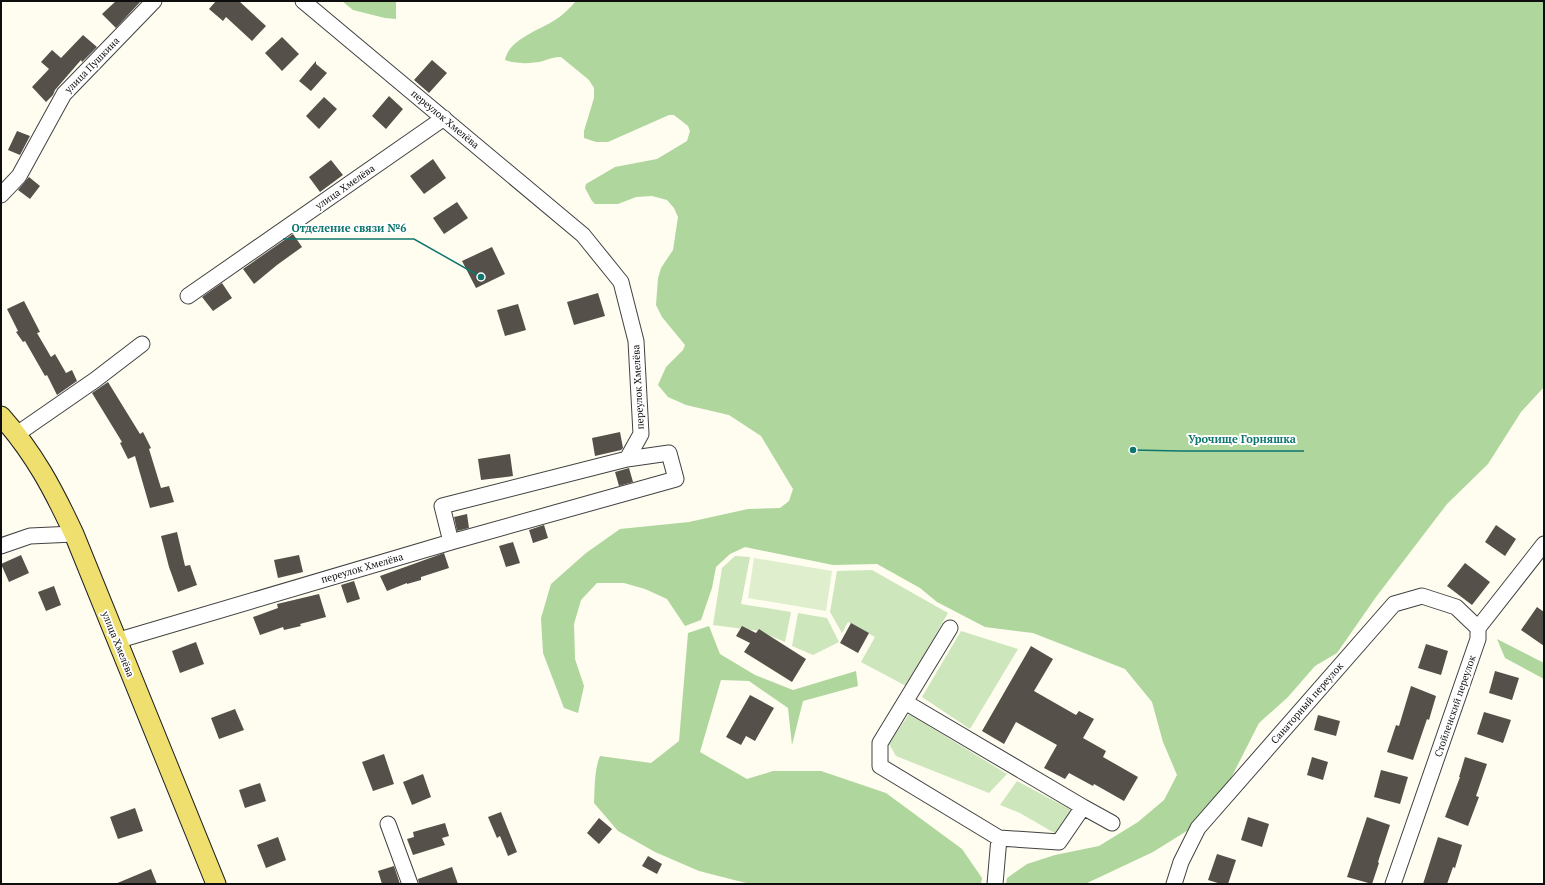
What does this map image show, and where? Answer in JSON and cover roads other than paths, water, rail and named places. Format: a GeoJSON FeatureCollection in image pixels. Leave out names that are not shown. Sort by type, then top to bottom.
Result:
{"type":"FeatureCollection","features":[{"type":"Feature","properties":{"kind":"main road","name":"улица Хмелёва"},"geometry":{"type":"LineString","coordinates":[[1,416],[17,434],[40,468],[56,495],[74,534],[216,884]]}},
{"type":"Feature","properties":{"kind":"street","name":"улица Пушкина"},"geometry":{"type":"LineString","coordinates":[[1,196],[19,176],[64,94],[154,1]]}},
{"type":"Feature","properties":{"kind":"street","name":"переулок Хмелёва"},"geometry":{"type":"LineString","coordinates":[[303,1],[583,234],[621,282],[636,340],[641,434],[627,459]]}},
{"type":"Feature","properties":{"kind":"street","name":"улица Хмелёва"},"geometry":{"type":"LineString","coordinates":[[188,296],[444,118]]}},
{"type":"Feature","properties":{"kind":"street"},"geometry":{"type":"LineString","coordinates":[[17,434],[95,380],[142,344]]}},
{"type":"Feature","properties":{"kind":"street","name":"переулок Хмелёва"},"geometry":{"type":"LineString","coordinates":[[116,640],[451,542],[676,479],[669,453],[627,459]]}},
{"type":"Feature","properties":{"kind":"street"},"geometry":{"type":"LineString","coordinates":[[451,542],[442,506],[627,459]]}},
{"type":"Feature","properties":{"kind":"street"},"geometry":{"type":"LineString","coordinates":[[1,546],[30,536],[74,534]]}},
{"type":"Feature","properties":{"kind":"street","name":"Стойленский переулок"},"geometry":{"type":"LineString","coordinates":[[1393,884],[1478,639],[1478,628],[1544,544]]}},
{"type":"Feature","properties":{"kind":"street","name":"Санаторный переулок"},"geometry":{"type":"LineString","coordinates":[[1174,884],[1181,862],[1198,828],[1394,604],[1422,596],[1456,607],[1478,628]]}},
{"type":"Feature","properties":{"kind":"street"},"geometry":{"type":"LineString","coordinates":[[950,628],[880,742],[880,766],[999,838],[1060,842],[1083,808]]}},
{"type":"Feature","properties":{"kind":"street"},"geometry":{"type":"LineString","coordinates":[[905,702],[1083,808],[1112,823]]}},
{"type":"Feature","properties":{"kind":"street"},"geometry":{"type":"LineString","coordinates":[[388,824],[410,884]]}},
{"type":"Feature","properties":{"kind":"street"},"geometry":{"type":"LineString","coordinates":[[995,884],[999,838]]}},
{"type":"Feature","properties":{"kind":"place","name":"Отделение связи №6"},"geometry":{"type":"Point","coordinates":[481,277]}},
{"type":"Feature","properties":{"kind":"place","name":"Урочище Горняшка"},"geometry":{"type":"Point","coordinates":[1133,450]}}]}
